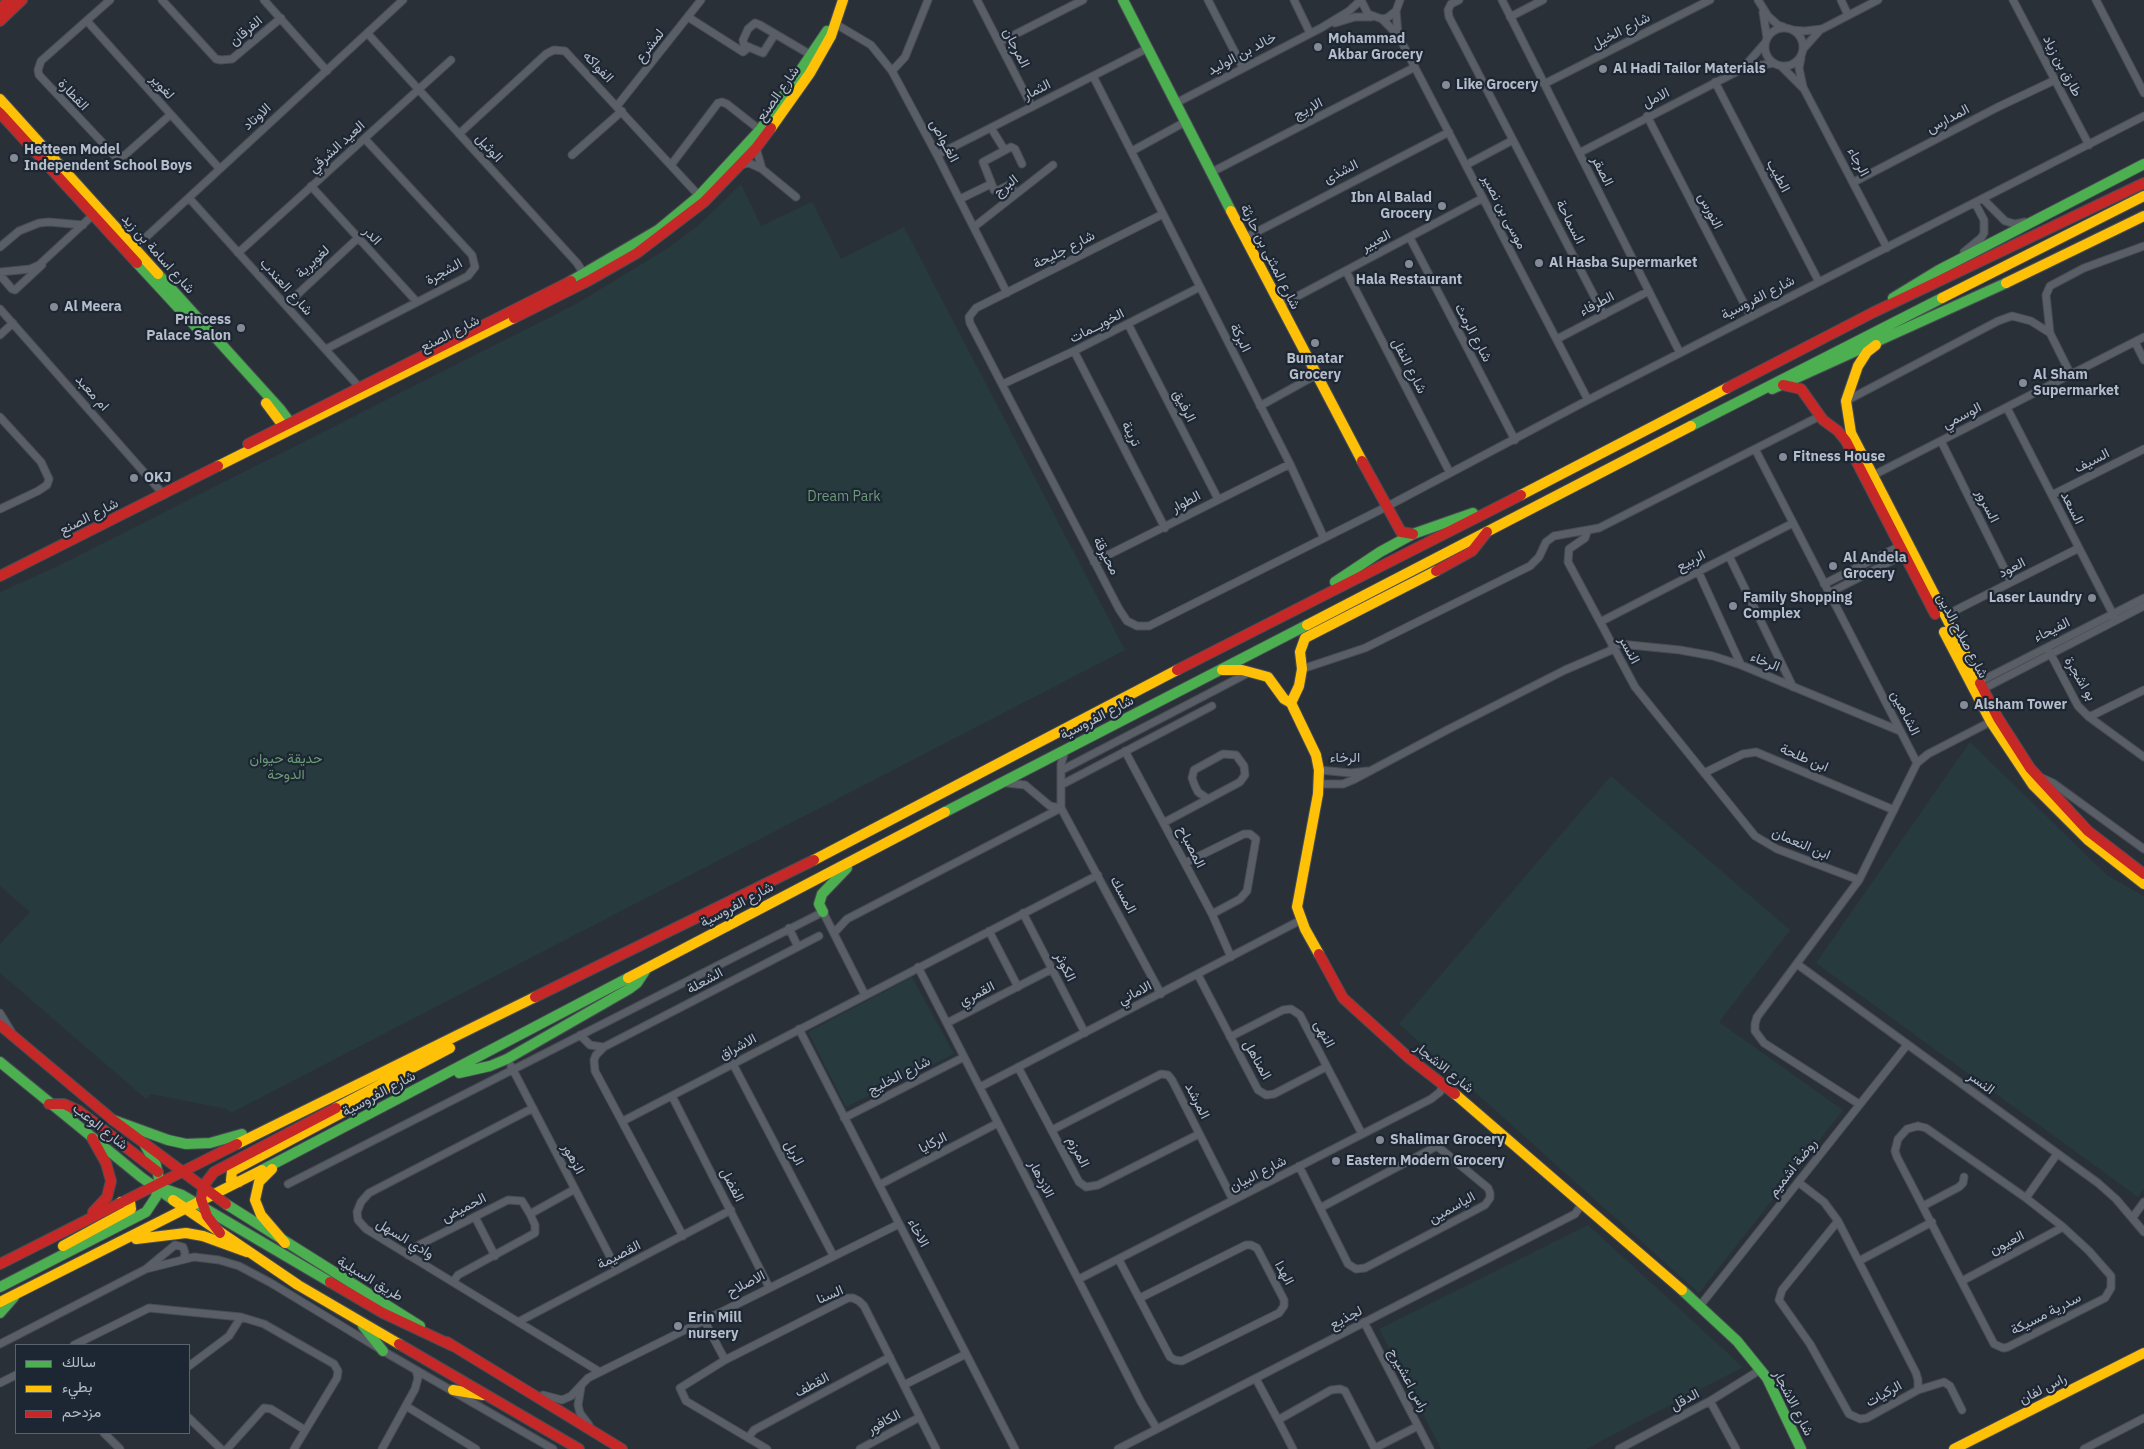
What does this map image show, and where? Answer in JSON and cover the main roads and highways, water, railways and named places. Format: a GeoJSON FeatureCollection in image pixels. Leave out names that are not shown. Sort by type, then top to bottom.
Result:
{"type":"FeatureCollection","features":[{"type":"Feature","properties":{"kind":"main road"},"geometry":{"type":"LineString","coordinates":[[0,9],[10,0]]}},
{"type":"Feature","properties":{"kind":"main road"},"geometry":{"type":"LineString","coordinates":[[0,21],[22,0]]}},
{"type":"Feature","properties":{"kind":"main road","name":"شارع الصنع"},"geometry":{"type":"LineString","coordinates":[[0,576],[289,427],[637,253],[741,165],[756,148],[810,73],[831,36],[834,23],[844,0]]}},
{"type":"Feature","properties":{"kind":"main road","name":"شارع المثنى بن حارثة"},"geometry":{"type":"LineString","coordinates":[[1123,0],[1279,306],[1396,526]]}},
{"type":"Feature","properties":{"kind":"main road","name":"شارع الصنع"},"geometry":{"type":"LineString","coordinates":[[702,199],[760,130],[834,23]]}},
{"type":"Feature","properties":{"kind":"main road","name":"شارع اسامة بن زيد"},"geometry":{"type":"LineString","coordinates":[[0,99],[131,251],[289,427]]}},
{"type":"Feature","properties":{"kind":"main road","name":"شارع اسامة بن زيد"},"geometry":{"type":"LineString","coordinates":[[0,113],[93,215],[131,251]]}},
{"type":"Feature","properties":{"kind":"main road","name":"شارع الفروسية"},"geometry":{"type":"LineString","coordinates":[[1874,312],[1939,270],[2144,164]]}},
{"type":"Feature","properties":{"kind":"main road","name":"شارع الفروسية"},"geometry":{"type":"LineString","coordinates":[[0,1264],[83,1223],[159,1182],[849,843],[1305,603],[1532,489],[1874,312],[2004,252],[2144,183]]}},
{"type":"Feature","properties":{"kind":"main road","name":"شارع الفروسية"},"geometry":{"type":"LineString","coordinates":[[213,1195],[858,857],[1735,403],[2144,196]]}},
{"type":"Feature","properties":{"kind":"main road","name":"شارع الفروسية"},"geometry":{"type":"LineString","coordinates":[[1735,403],[1783,385],[1881,342],[2144,216]]}},
{"type":"Feature","properties":{"kind":"main road","name":"شارع صلاح الدين"},"geometry":{"type":"LineString","coordinates":[[1881,342],[1867,352],[1861,360],[1850,384],[1846,401],[1845,431],[1994,720],[2050,805],[2082,835],[2144,884]]}},
{"type":"Feature","properties":{"kind":"main road","name":"شارع صلاح الدين"},"geometry":{"type":"LineString","coordinates":[[1783,385],[1801,389],[1820,416],[1845,431]]}},
{"type":"Feature","properties":{"kind":"main road","name":"شارع الفروسية"},"geometry":{"type":"LineString","coordinates":[[1305,603],[1388,547],[1413,534],[1532,489]]}},
{"type":"Feature","properties":{"kind":"main road","name":"شارع الصنع"},"geometry":{"type":"LineString","coordinates":[[0,569],[163,492]]}},
{"type":"Feature","properties":{"kind":"main road"},"geometry":{"type":"LineString","coordinates":[[1396,526],[1403,533],[1413,534]]}},
{"type":"Feature","properties":{"kind":"main road"},"geometry":{"type":"LineString","coordinates":[[1388,547],[1397,539],[1396,526]]}},
{"type":"Feature","properties":{"kind":"main road","name":"شارع الفروسية"},"geometry":{"type":"LineString","coordinates":[[1291,702],[1299,686],[1302,669],[1301,645],[1303,640],[1311,634],[1462,558],[1477,546],[1487,532]]}},
{"type":"Feature","properties":{"kind":"main road","name":"شارع الاشجار"},"geometry":{"type":"LineString","coordinates":[[1219,670],[1250,671],[1268,677],[1284,699],[1291,702],[1316,755],[1319,784],[1297,907],[1301,920],[1330,976],[1348,1004],[1582,1204],[1737,1341],[1769,1382],[1802,1449]]}},
{"type":"Feature","properties":{"kind":"main road","name":"شارع صلاح الدين"},"geometry":{"type":"LineString","coordinates":[[2034,779],[2088,831],[2119,857],[2144,874]]}},
{"type":"Feature","properties":{"kind":"main road"},"geometry":{"type":"LineString","coordinates":[[821,909],[820,897],[828,886],[858,857]]}},
{"type":"Feature","properties":{"kind":"main road"},"geometry":{"type":"LineString","coordinates":[[442,1076],[490,1066],[510,1064],[629,989],[637,983],[646,969]]}},
{"type":"Feature","properties":{"kind":"main road"},"geometry":{"type":"LineString","coordinates":[[201,1199],[208,1178],[218,1169],[500,1022],[571,979]]}},
{"type":"Feature","properties":{"kind":"main road","name":"شارع الوعب"},"geometry":{"type":"LineString","coordinates":[[0,1025],[113,1120]]}},
{"type":"Feature","properties":{"kind":"main road"},"geometry":{"type":"LineString","coordinates":[[239,1182],[231,1180],[230,1174],[232,1171],[373,1098],[464,1041]]}},
{"type":"Feature","properties":{"kind":"main road","name":"شارع الوعب"},"geometry":{"type":"LineString","coordinates":[[0,1062],[92,1138],[159,1182],[185,1209]]}},
{"type":"Feature","properties":{"kind":"main road"},"geometry":{"type":"LineString","coordinates":[[49,1104],[64,1104],[79,1111],[159,1182],[184,1188],[383,1313],[454,1346]]}},
{"type":"Feature","properties":{"kind":"main road"},"geometry":{"type":"LineString","coordinates":[[113,1120],[168,1140],[198,1144],[220,1140],[278,1123]]}},
{"type":"Feature","properties":{"kind":"main road"},"geometry":{"type":"LineString","coordinates":[[113,1120],[180,1172],[201,1199],[220,1233]]}},
{"type":"Feature","properties":{"kind":"main road"},"geometry":{"type":"LineString","coordinates":[[83,1223],[105,1200],[111,1184],[108,1168],[92,1138]]}},
{"type":"Feature","properties":{"kind":"main road"},"geometry":{"type":"LineString","coordinates":[[0,1287],[140,1217],[151,1206],[159,1182],[145,1145]]}},
{"type":"Feature","properties":{"kind":"main road"},"geometry":{"type":"LineString","coordinates":[[285,1243],[261,1215],[255,1197],[257,1186],[262,1178],[286,1158]]}},
{"type":"Feature","properties":{"kind":"main road"},"geometry":{"type":"LineString","coordinates":[[0,1302],[123,1241],[201,1199],[213,1195]]}},
{"type":"Feature","properties":{"kind":"main road","name":"طريق السيلية"},"geometry":{"type":"LineString","coordinates":[[213,1195],[285,1243],[622,1449]]}},
{"type":"Feature","properties":{"kind":"main road"},"geometry":{"type":"LineString","coordinates":[[0,1282],[131,1209],[130,1202],[121,1202]]}},
{"type":"Feature","properties":{"kind":"main road"},"geometry":{"type":"LineString","coordinates":[[185,1209],[247,1252],[579,1449]]}},
{"type":"Feature","properties":{"kind":"main road"},"geometry":{"type":"LineString","coordinates":[[123,1241],[186,1233],[202,1236],[247,1252]]}},
{"type":"Feature","properties":{"kind":"main road"},"geometry":{"type":"LineString","coordinates":[[0,1313],[9,1305],[15,1295]]}},
{"type":"Feature","properties":{"kind":"main road"},"geometry":{"type":"LineString","coordinates":[[359,1320],[382,1351]]}},
{"type":"Feature","properties":{"kind":"main road","name":"راس لفان"},"geometry":{"type":"LineString","coordinates":[[1954,1449],[2144,1353]]}},
{"type":"Feature","properties":{"kind":"main road","name":"راس لفان"},"geometry":{"type":"LineString","coordinates":[[1967,1449],[2144,1358]]}},
{"type":"Feature","properties":{"kind":"main road","name":"شارع الاشجار"},"geometry":{"type":"LineString","coordinates":[[1760,1370],[1795,1449]]}},
{"type":"Feature","properties":{"kind":"main road"},"geometry":{"type":"LineString","coordinates":[[453,1390],[491,1396]]}},
{"type":"Feature","properties":{"kind":"place","name":"Mohammad Akbar Grocery"},"geometry":{"type":"Point","coordinates":[1318,47]}},
{"type":"Feature","properties":{"kind":"place","name":"Al Hadi Tailor Materials"},"geometry":{"type":"Point","coordinates":[1603,69]}},
{"type":"Feature","properties":{"kind":"place","name":"Like Grocery"},"geometry":{"type":"Point","coordinates":[1446,85]}},
{"type":"Feature","properties":{"kind":"place","name":"Hetteen Model Independent School Boys"},"geometry":{"type":"Point","coordinates":[14,158]}},
{"type":"Feature","properties":{"kind":"place","name":"Ibn Al Balad Grocery"},"geometry":{"type":"Point","coordinates":[1442,206]}},
{"type":"Feature","properties":{"kind":"place","name":"Al Hasba Supermarket"},"geometry":{"type":"Point","coordinates":[1539,263]}},
{"type":"Feature","properties":{"kind":"place","name":"Hala Restaurant"},"geometry":{"type":"Point","coordinates":[1409,264]}},
{"type":"Feature","properties":{"kind":"place","name":"Al Meera"},"geometry":{"type":"Point","coordinates":[54,307]}},
{"type":"Feature","properties":{"kind":"place","name":"Princess Palace Salon"},"geometry":{"type":"Point","coordinates":[241,328]}},
{"type":"Feature","properties":{"kind":"place","name":"Bumatar Grocery"},"geometry":{"type":"Point","coordinates":[1315,343]}},
{"type":"Feature","properties":{"kind":"place","name":"Al Sham Supermarket"},"geometry":{"type":"Point","coordinates":[2023,383]}},
{"type":"Feature","properties":{"kind":"place","name":"Fitness House"},"geometry":{"type":"Point","coordinates":[1783,457]}},
{"type":"Feature","properties":{"kind":"place","name":"OKJ"},"geometry":{"type":"Point","coordinates":[134,478]}},
{"type":"Feature","properties":{"kind":"place","name":"Al Andela Grocery"},"geometry":{"type":"Point","coordinates":[1833,566]}},
{"type":"Feature","properties":{"kind":"place","name":"Laser Laundry"},"geometry":{"type":"Point","coordinates":[2092,598]}},
{"type":"Feature","properties":{"kind":"place","name":"Family Shopping Complex"},"geometry":{"type":"Point","coordinates":[1733,606]}},
{"type":"Feature","properties":{"kind":"place","name":"Alsham Tower"},"geometry":{"type":"Point","coordinates":[1964,705]}},
{"type":"Feature","properties":{"kind":"place","name":"Shalimar Grocery"},"geometry":{"type":"Point","coordinates":[1380,1140]}},
{"type":"Feature","properties":{"kind":"place","name":"Eastern Modern Grocery"},"geometry":{"type":"Point","coordinates":[1336,1161]}},
{"type":"Feature","properties":{"kind":"place","name":"Erin Mill nursery"},"geometry":{"type":"Point","coordinates":[678,1326]}},
{"type":"Feature","properties":{"kind":"park label","name":"Dream Park"},"geometry":{"type":"Point","coordinates":[844,497]}},
{"type":"Feature","properties":{"kind":"park label","name":"حديقة حيوان الدوحة"},"geometry":{"type":"Point","coordinates":[286,768]}}]}
